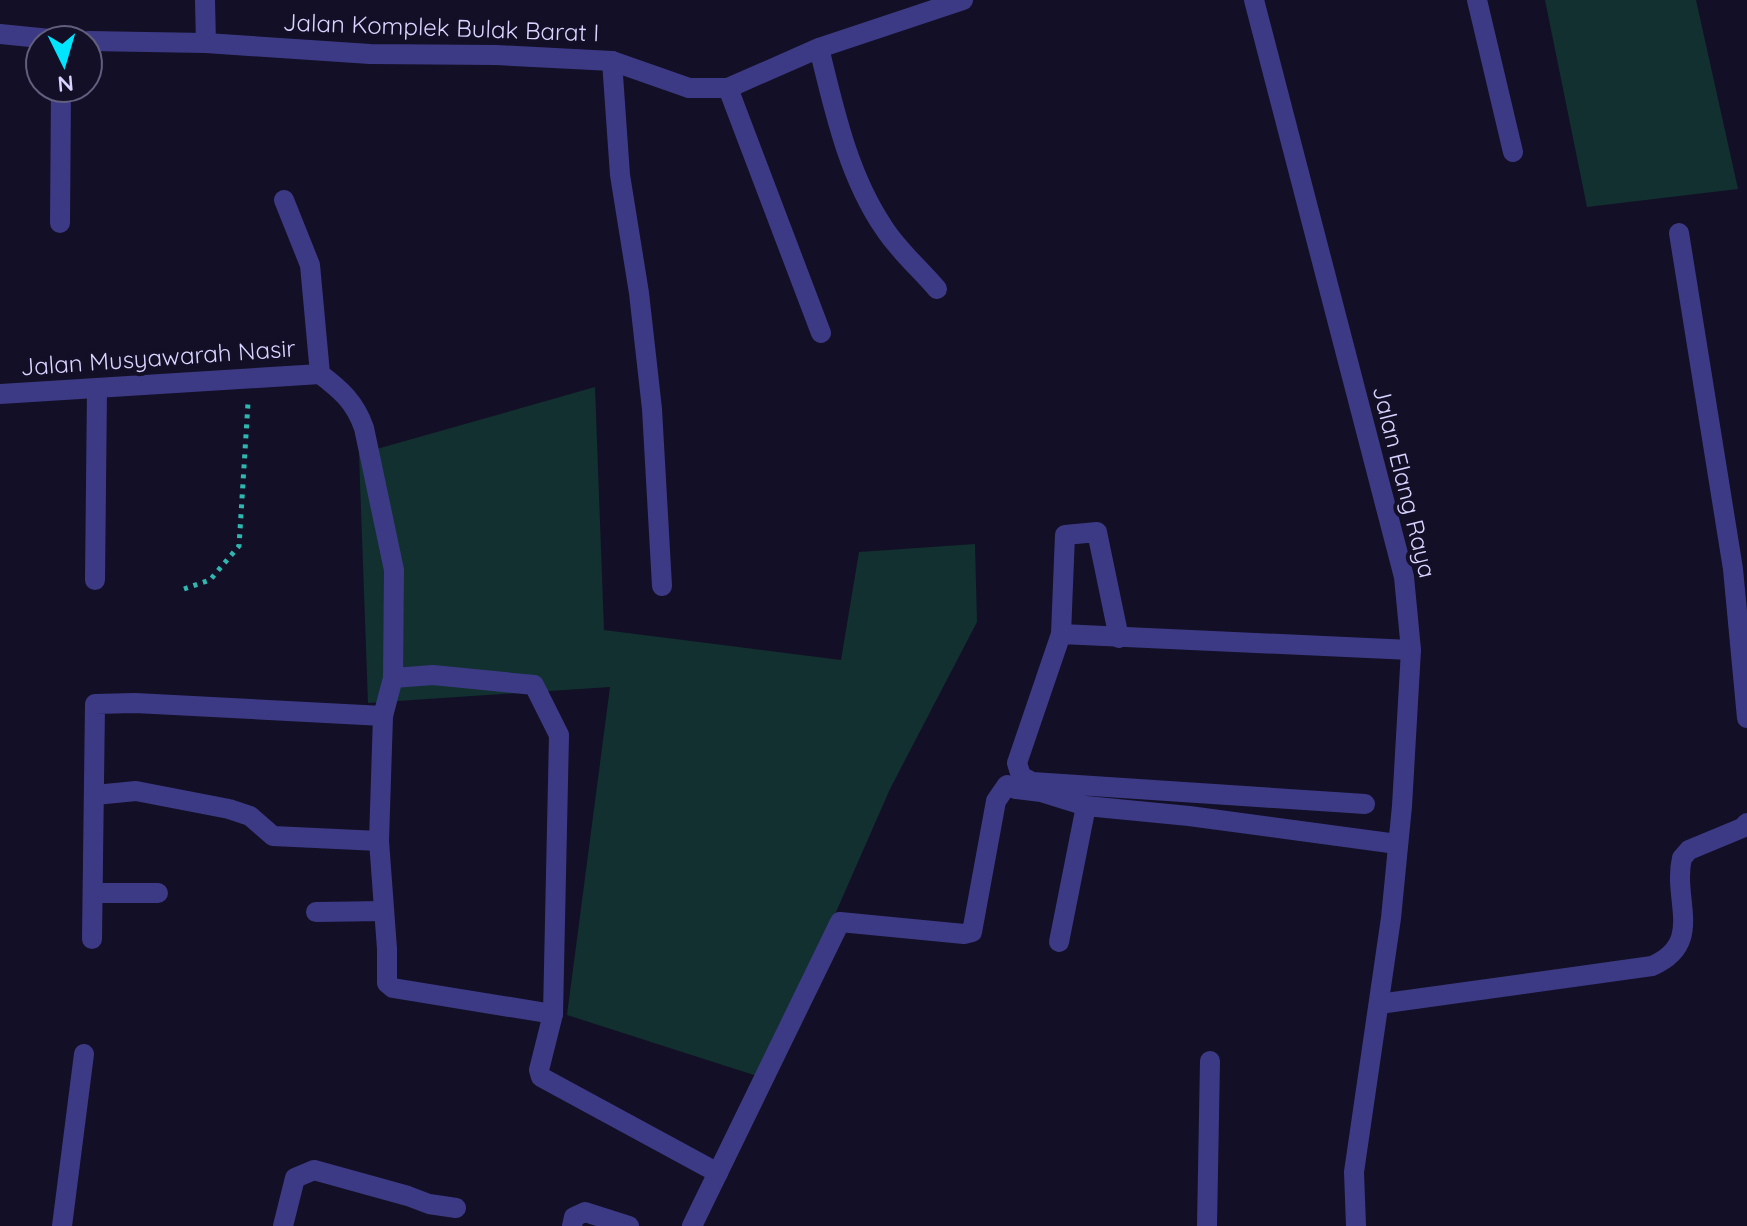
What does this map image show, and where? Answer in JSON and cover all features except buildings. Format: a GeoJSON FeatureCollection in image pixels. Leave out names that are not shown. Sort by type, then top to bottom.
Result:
{"type":"FeatureCollection","features":[{"type":"Feature","properties":{"kind":"street"},"geometry":{"type":"LineString","coordinates":[[205,0],[206,43]]}},
{"type":"Feature","properties":{"kind":"street","name":"Jalan Komplek Bulak Barat I"},"geometry":{"type":"LineString","coordinates":[[104,41],[612,61],[689,88],[728,88],[819,48],[963,0]]}},
{"type":"Feature","properties":{"kind":"street","name":"Jalan Elang Raya"},"geometry":{"type":"LineString","coordinates":[[1254,0],[1404,577],[1411,650],[1402,806],[1391,918],[1354,1172],[1356,1226]]}},
{"type":"Feature","properties":{"kind":"street"},"geometry":{"type":"LineString","coordinates":[[1477,0],[1513,152]]}},
{"type":"Feature","properties":{"kind":"street"},"geometry":{"type":"LineString","coordinates":[[0,34],[24,36]]}},
{"type":"Feature","properties":{"kind":"street"},"geometry":{"type":"LineString","coordinates":[[819,48],[837,121],[860,182],[884,229],[937,289]]}},
{"type":"Feature","properties":{"kind":"street"},"geometry":{"type":"LineString","coordinates":[[612,61],[620,175],[639,293],[652,409],[662,586]]}},
{"type":"Feature","properties":{"kind":"street"},"geometry":{"type":"LineString","coordinates":[[728,88],[821,333]]}},
{"type":"Feature","properties":{"kind":"street"},"geometry":{"type":"LineString","coordinates":[[60,223],[61,104]]}},
{"type":"Feature","properties":{"kind":"street"},"geometry":{"type":"LineString","coordinates":[[284,200],[310,265],[320,374],[346,394],[357,409],[364,428],[394,570],[393,678],[383,716],[379,841],[387,949],[385,972],[389,986],[553,1014]]}},
{"type":"Feature","properties":{"kind":"street"},"geometry":{"type":"LineString","coordinates":[[1679,233],[1740,568],[1747,718]]}},
{"type":"Feature","properties":{"kind":"street","name":"Jalan Musyawarah Nasir"},"geometry":{"type":"LineString","coordinates":[[0,394],[320,374]]}},
{"type":"Feature","properties":{"kind":"street"},"geometry":{"type":"LineString","coordinates":[[95,580],[97,389]]}},
{"type":"Feature","properties":{"kind":"street"},"geometry":{"type":"LineString","coordinates":[[1119,638],[1097,532],[1065,535],[1061,634],[1017,763],[1021,776],[1032,782],[1365,804]]}},
{"type":"Feature","properties":{"kind":"street"},"geometry":{"type":"LineString","coordinates":[[1061,634],[1411,650]]}},
{"type":"Feature","properties":{"kind":"street"},"geometry":{"type":"LineString","coordinates":[[393,678],[433,675],[531,682],[559,735],[553,1014],[539,1070],[541,1077],[718,1173]]}},
{"type":"Feature","properties":{"kind":"street"},"geometry":{"type":"LineString","coordinates":[[92,939],[95,704],[135,703],[383,716]]}},
{"type":"Feature","properties":{"kind":"street"},"geometry":{"type":"LineString","coordinates":[[692,1226],[840,922],[964,934],[972,932],[996,801],[1007,785],[1086,806],[1189,816],[1397,844]]}},
{"type":"Feature","properties":{"kind":"street"},"geometry":{"type":"LineString","coordinates":[[95,795],[136,791],[229,809],[250,816],[273,836],[379,841]]}},
{"type":"Feature","properties":{"kind":"street"},"geometry":{"type":"LineString","coordinates":[[1059,942],[1086,806]]}},
{"type":"Feature","properties":{"kind":"street"},"geometry":{"type":"LineString","coordinates":[[1379,1004],[1652,966],[1664,961],[1680,943],[1684,931],[1682,858],[1689,850],[1742,828],[1747,823]]}},
{"type":"Feature","properties":{"kind":"street"},"geometry":{"type":"LineString","coordinates":[[94,893],[158,893]]}},
{"type":"Feature","properties":{"kind":"street"},"geometry":{"type":"LineString","coordinates":[[316,912],[384,911]]}},
{"type":"Feature","properties":{"kind":"street"},"geometry":{"type":"LineString","coordinates":[[62,1226],[84,1054]]}},
{"type":"Feature","properties":{"kind":"street"},"geometry":{"type":"LineString","coordinates":[[1207,1226],[1210,1061]]}},
{"type":"Feature","properties":{"kind":"street"},"geometry":{"type":"LineString","coordinates":[[283,1226],[295,1178],[314,1170],[429,1204],[456,1208]]}},
{"type":"Feature","properties":{"kind":"street"},"geometry":{"type":"LineString","coordinates":[[572,1226],[574,1217],[585,1212],[629,1226]]}},
{"type":"Feature","properties":{"kind":"path"},"geometry":{"type":"LineString","coordinates":[[184,589],[210,580],[239,546],[249,379]]}},
{"type":"Feature","properties":{"kind":"green space"},"geometry":{"type":"Polygon","coordinates":[[[1545,0],[1696,0],[1738,189],[1587,207],[1545,0]]]}},
{"type":"Feature","properties":{"kind":"green space"},"geometry":{"type":"Polygon","coordinates":[[[595,387],[604,630],[841,660],[859,552],[975,544],[977,622],[890,789],[804,985],[757,1076],[567,1015],[610,687],[368,703],[359,454],[595,387]]]}}]}
